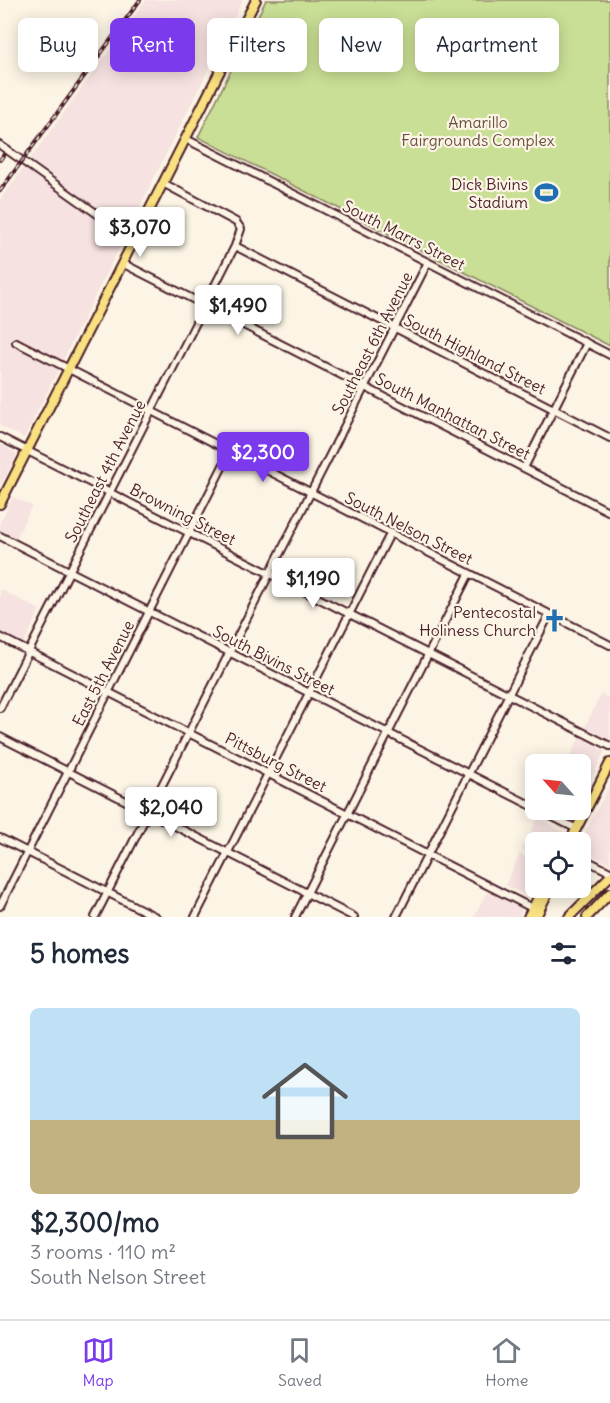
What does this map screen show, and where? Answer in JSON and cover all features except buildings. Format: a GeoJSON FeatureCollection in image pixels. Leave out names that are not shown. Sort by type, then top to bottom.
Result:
{"type":"FeatureCollection","features":[{"type":"Feature","properties":{"kind":"main road"},"geometry":{"type":"LineString","coordinates":[[0,504],[256,0]]}},
{"type":"Feature","properties":{"kind":"main road"},"geometry":{"type":"LineString","coordinates":[[574,832],[610,763]]}},
{"type":"Feature","properties":{"kind":"main road"},"geometry":{"type":"LineString","coordinates":[[569,917],[610,874]]}},
{"type":"Feature","properties":{"kind":"main road"},"geometry":{"type":"LineString","coordinates":[[587,917],[610,893]]}},
{"type":"Feature","properties":{"kind":"main road"},"geometry":{"type":"LineString","coordinates":[[528,917],[536,912],[544,898]]}},
{"type":"Feature","properties":{"kind":"street","name":"South Marrs Street"},"geometry":{"type":"LineString","coordinates":[[186,139],[610,355]]}},
{"type":"Feature","properties":{"kind":"street"},"geometry":{"type":"LineString","coordinates":[[0,145],[23,159],[134,240]]}},
{"type":"Feature","properties":{"kind":"street"},"geometry":{"type":"LineString","coordinates":[[163,183],[236,222],[242,229],[235,246]]}},
{"type":"Feature","properties":{"kind":"street","name":"Southeast 4th Avenue"},"geometry":{"type":"LineString","coordinates":[[0,708],[235,246]]}},
{"type":"Feature","properties":{"kind":"street","name":"South Highland Street"},"geometry":{"type":"LineString","coordinates":[[235,246],[610,438]]}},
{"type":"Feature","properties":{"kind":"street","name":"Southeast 6th Avenue"},"geometry":{"type":"LineString","coordinates":[[95,917],[428,262]]}},
{"type":"Feature","properties":{"kind":"street","name":"South Manhattan Street"},"geometry":{"type":"LineString","coordinates":[[123,263],[610,512]]}},
{"type":"Feature","properties":{"kind":"street","name":"South Nelson Street"},"geometry":{"type":"LineString","coordinates":[[16,342],[610,645]]}},
{"type":"Feature","properties":{"kind":"street"},"geometry":{"type":"LineString","coordinates":[[524,468],[587,343]]}},
{"type":"Feature","properties":{"kind":"street","name":"Browning Street"},"geometry":{"type":"LineString","coordinates":[[0,436],[610,746]]}},
{"type":"Feature","properties":{"kind":"street","name":"East 5th Avenue"},"geometry":{"type":"LineString","coordinates":[[0,906],[230,452]]}},
{"type":"Feature","properties":{"kind":"street"},"geometry":{"type":"LineString","coordinates":[[195,917],[390,534]]}},
{"type":"Feature","properties":{"kind":"street","name":"South Bivins Street"},"geometry":{"type":"LineString","coordinates":[[0,536],[525,803]]}},
{"type":"Feature","properties":{"kind":"street"},"geometry":{"type":"LineString","coordinates":[[296,917],[469,574]]}},
{"type":"Feature","properties":{"kind":"street"},"geometry":{"type":"LineString","coordinates":[[396,917],[549,615]]}},
{"type":"Feature","properties":{"kind":"street","name":"Pittsburg Street"},"geometry":{"type":"LineString","coordinates":[[0,637],[428,854],[536,912]]}},
{"type":"Feature","properties":{"kind":"street"},"geometry":{"type":"LineString","coordinates":[[0,737],[354,917]]}},
{"type":"Feature","properties":{"kind":"street","name":"South Bivins Street"},"geometry":{"type":"LineString","coordinates":[[558,820],[576,829]]}},
{"type":"Feature","properties":{"kind":"street"},"geometry":{"type":"LineString","coordinates":[[0,838],[156,917]]}},
{"type":"Feature","properties":{"kind":"street"},"geometry":{"type":"LineString","coordinates":[[591,863],[610,874]]}},
{"type":"Feature","properties":{"kind":"shaded area"},"geometry":{"type":"Polygon","coordinates":[[[146,0],[243,0],[234,18],[207,18],[207,72],[24,438],[0,426],[0,200],[93,72],[98,72],[98,66],[110,49],[110,72],[195,72],[195,18],[133,18],[146,0]]]}},
{"type":"Feature","properties":{"kind":"shaded area"},"geometry":{"type":"Polygon","coordinates":[[[0,444],[17,454],[0,487],[0,444]]]}},
{"type":"Feature","properties":{"kind":"shaded area"},"geometry":{"type":"Polygon","coordinates":[[[13,497],[32,506],[16,538],[0,531],[0,522],[13,497]]]}},
{"type":"Feature","properties":{"kind":"shaded area"},"geometry":{"type":"Polygon","coordinates":[[[0,589],[40,610],[24,643],[0,632],[0,589]]]}},
{"type":"Feature","properties":{"kind":"shaded area"},"geometry":{"type":"Polygon","coordinates":[[[601,694],[610,699],[610,740],[585,727],[601,694]]]}},
{"type":"Feature","properties":{"kind":"shaded area"},"geometry":{"type":"Polygon","coordinates":[[[580,737],[605,751],[591,779],[591,754],[571,754],[580,737]]]}},
{"type":"Feature","properties":{"kind":"shaded area"},"geometry":{"type":"Polygon","coordinates":[[[610,784],[610,864],[591,854],[591,832],[586,832],[610,784]]]}},
{"type":"Feature","properties":{"kind":"shaded area"},"geometry":{"type":"Polygon","coordinates":[[[537,820],[542,820],[564,832],[531,832],[537,820]]]}},
{"type":"Feature","properties":{"kind":"shaded area"},"geometry":{"type":"Polygon","coordinates":[[[520,854],[525,857],[525,895],[505,885],[520,854]]]}},
{"type":"Feature","properties":{"kind":"shaded area"},"geometry":{"type":"Polygon","coordinates":[[[487,892],[522,909],[520,917],[474,917],[487,892]]]}},
{"type":"Feature","properties":{"kind":"green space","name":"Amarillo Fairgrounds Complex"},"geometry":{"type":"Polygon","coordinates":[[[266,0],[610,0],[610,346],[198,137],[230,72],[307,72],[307,18],[257,18],[266,0]]]}},
{"type":"Feature","properties":{"kind":"railway"},"geometry":{"type":"LineString","coordinates":[[0,191],[140,0]]}},
{"type":"Feature","properties":{"kind":"railway"},"geometry":{"type":"LineString","coordinates":[[0,160],[4,154]]}},
{"type":"Feature","properties":{"kind":"place","name":"Dick Bivins Stadium"},"geometry":{"type":"Point","coordinates":[546,193]}},
{"type":"Feature","properties":{"kind":"place","name":"Pentecostal Holiness Church"},"geometry":{"type":"Point","coordinates":[554,621]}}]}
